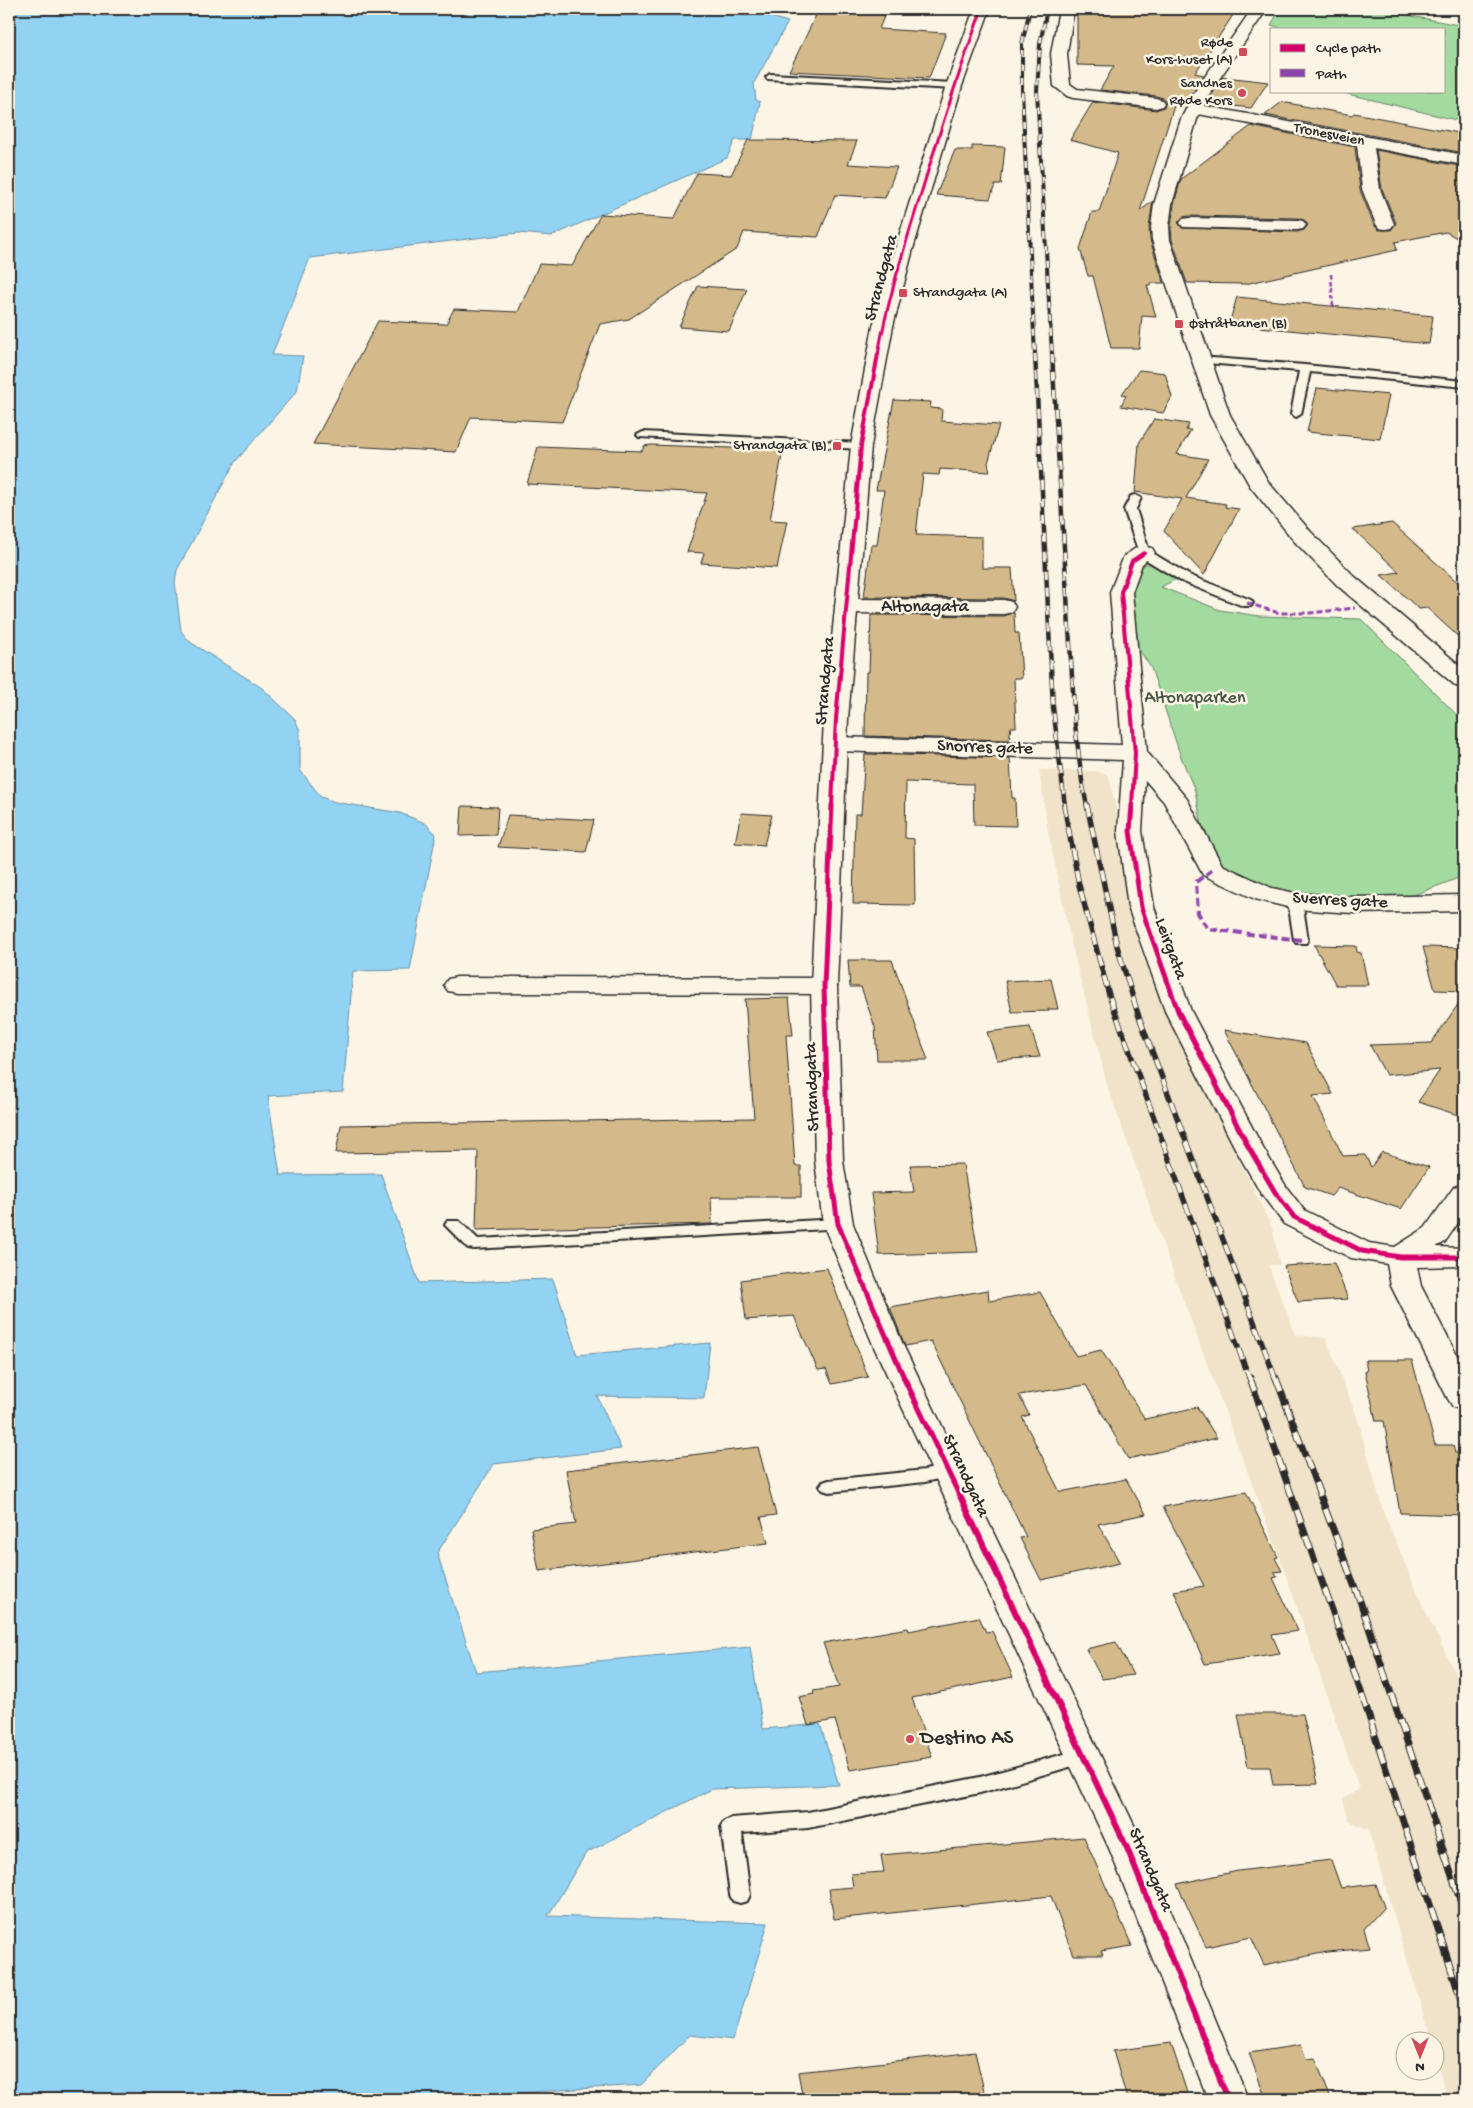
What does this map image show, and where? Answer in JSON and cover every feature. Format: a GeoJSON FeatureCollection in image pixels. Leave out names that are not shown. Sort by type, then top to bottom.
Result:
{"type":"FeatureCollection","features":[{"type":"Feature","properties":{"kind":"street","name":"Strandgata"},"geometry":{"type":"LineString","coordinates":[[982,9],[954,86],[904,249],[884,326],[861,446],[846,606],[836,744],[824,986],[826,1095],[830,1161],[838,1224],[889,1347],[1127,1848],[1228,2099]]}},
{"type":"Feature","properties":{"kind":"street"},"geometry":{"type":"LineString","coordinates":[[1066,9],[1059,54],[1062,86],[1073,94],[1156,103]]}},
{"type":"Feature","properties":{"kind":"street"},"geometry":{"type":"LineString","coordinates":[[1259,9],[1205,88],[1194,109],[1163,204],[1160,227],[1161,240],[1200,360],[1220,414],[1260,486],[1303,537],[1346,581],[1464,681]]}},
{"type":"Feature","properties":{"kind":"street","name":"Tronesveien"},"geometry":{"type":"LineString","coordinates":[[1194,109],[1464,160]]}},
{"type":"Feature","properties":{"kind":"street"},"geometry":{"type":"LineString","coordinates":[[1365,142],[1371,190],[1385,224]]}},
{"type":"Feature","properties":{"kind":"street"},"geometry":{"type":"LineString","coordinates":[[1189,223],[1297,225]]}},
{"type":"Feature","properties":{"kind":"street","name":"Leirgata"},"geometry":{"type":"LineString","coordinates":[[1144,554],[1132,562],[1121,592],[1135,753],[1130,831],[1140,907],[1178,1011],[1249,1148],[1275,1192],[1294,1217],[1362,1252],[1400,1257],[1464,1257]]}},
{"type":"Feature","properties":{"kind":"street","name":"Altonagata"},"geometry":{"type":"LineString","coordinates":[[846,606],[1004,607]]}},
{"type":"Feature","properties":{"kind":"street"},"geometry":{"type":"LineString","coordinates":[[1424,648],[1453,690],[1464,701]]}},
{"type":"Feature","properties":{"kind":"street","name":"Snorres gate"},"geometry":{"type":"LineString","coordinates":[[836,744],[1135,753]]}},
{"type":"Feature","properties":{"kind":"street","name":"Sverres gate"},"geometry":{"type":"LineString","coordinates":[[1135,753],[1175,799],[1212,870],[1264,894],[1295,901],[1352,905],[1464,903]]}},
{"type":"Feature","properties":{"kind":"street"},"geometry":{"type":"LineString","coordinates":[[457,985],[824,986]]}},
{"type":"Feature","properties":{"kind":"street"},"geometry":{"type":"LineString","coordinates":[[1464,1193],[1435,1235],[1400,1257],[1406,1286],[1464,1399]]}},
{"type":"Feature","properties":{"kind":"lane"},"geometry":{"type":"LineString","coordinates":[[770,77],[954,86]]}},
{"type":"Feature","properties":{"kind":"lane"},"geometry":{"type":"LineString","coordinates":[[1200,360],[1305,368],[1464,384]]}},
{"type":"Feature","properties":{"kind":"lane"},"geometry":{"type":"LineString","coordinates":[[1296,414],[1305,368]]}},
{"type":"Feature","properties":{"kind":"lane"},"geometry":{"type":"LineString","coordinates":[[643,435],[861,446]]}},
{"type":"Feature","properties":{"kind":"lane"},"geometry":{"type":"LineString","coordinates":[[1135,498],[1130,509],[1144,554],[1185,578],[1247,603]]}},
{"type":"Feature","properties":{"kind":"lane"},"geometry":{"type":"LineString","coordinates":[[1295,901],[1301,940]]}},
{"type":"Feature","properties":{"kind":"lane"},"geometry":{"type":"LineString","coordinates":[[453,1225],[474,1244],[838,1224]]}},
{"type":"Feature","properties":{"kind":"lane"},"geometry":{"type":"LineString","coordinates":[[829,1486],[925,1476],[948,1471]]}},
{"type":"Feature","properties":{"kind":"lane"},"geometry":{"type":"LineString","coordinates":[[740,1895],[731,1826],[808,1820],[980,1786],[1083,1756]]}},
{"type":"Feature","properties":{"kind":"shaded area"},"geometry":{"type":"Polygon","coordinates":[[[1039,770],[1097,771],[1109,776],[1118,819],[1130,911],[1142,955],[1164,1006],[1272,1227],[1280,1265],[1268,1265],[1296,1335],[1326,1338],[1358,1420],[1383,1511],[1423,1606],[1464,1692],[1464,2099],[1447,2099],[1442,2080],[1446,2080],[1446,2030],[1428,2030],[1368,1829],[1349,1821],[1343,1799],[1359,1789],[1284,1569],[1171,1267],[1108,1088],[1071,943],[1048,831],[1039,770]]]}},
{"type":"Feature","properties":{"kind":"green space"},"geometry":{"type":"Polygon","coordinates":[[[1280,9],[1375,9],[1464,26],[1464,122],[1339,92],[1446,92],[1446,28],[1281,28],[1271,25],[1280,9]]]}},
{"type":"Feature","properties":{"kind":"green space","name":"Altonaparken"},"geometry":{"type":"Polygon","coordinates":[[[1151,563],[1178,578],[1161,587],[1220,610],[1259,616],[1361,619],[1464,722],[1464,876],[1406,898],[1358,900],[1290,895],[1249,882],[1209,860],[1195,791],[1181,757],[1151,668],[1129,634],[1131,592],[1138,567],[1151,563]]]}},
{"type":"Feature","properties":{"kind":"water"},"geometry":{"type":"Polygon","coordinates":[[[9,9],[767,9],[764,15],[788,22],[754,83],[756,100],[760,102],[752,140],[735,140],[727,158],[552,236],[518,233],[310,258],[272,355],[303,356],[297,391],[235,462],[177,570],[175,582],[181,631],[190,642],[262,688],[294,718],[300,730],[300,770],[321,797],[335,802],[400,813],[425,823],[436,834],[410,970],[353,971],[343,1092],[268,1096],[280,1175],[381,1174],[419,1283],[553,1279],[577,1355],[710,1343],[704,1398],[597,1396],[621,1449],[494,1464],[437,1553],[476,1672],[750,1647],[763,1729],[820,1724],[839,1785],[712,1789],[586,1853],[548,1916],[768,1923],[733,2040],[690,2035],[641,2085],[452,2097],[452,2099],[9,2099],[9,9]]]}},
{"type":"Feature","properties":{"kind":"building"},"geometry":{"type":"Polygon","coordinates":[[[819,9],[887,9],[879,29],[946,33],[929,78],[789,71],[819,9]]]}},
{"type":"Feature","properties":{"kind":"building"},"geometry":{"type":"Polygon","coordinates":[[[1077,9],[1237,9],[1195,73],[1204,75],[1188,101],[1176,100],[1140,211],[1153,201],[1149,227],[1150,240],[1164,283],[1151,283],[1151,285],[1147,285],[1156,317],[1142,316],[1139,348],[1111,348],[1093,276],[1088,276],[1080,249],[1092,212],[1099,212],[1118,153],[1070,140],[1093,102],[1156,110],[1164,107],[1166,102],[1163,98],[1156,96],[1100,90],[1114,66],[1077,65],[1077,9]]]}},
{"type":"Feature","properties":{"kind":"building","name":"Sandnes Røde Kors"},"geometry":{"type":"Polygon","coordinates":[[[1223,77],[1268,82],[1251,108],[1207,103],[1223,77]]]}},
{"type":"Feature","properties":{"kind":"building"},"geometry":{"type":"Polygon","coordinates":[[[1282,102],[1352,115],[1354,113],[1464,134],[1464,153],[1265,115],[1282,102]]]}},
{"type":"Feature","properties":{"kind":"building"},"geometry":{"type":"Polygon","coordinates":[[[1251,126],[1355,147],[1360,190],[1374,225],[1379,230],[1391,230],[1396,223],[1382,189],[1376,150],[1464,167],[1464,242],[1446,232],[1395,242],[1397,250],[1245,284],[1187,283],[1172,240],[1171,227],[1174,204],[1181,179],[1251,126]],[[1189,216],[1183,217],[1178,222],[1182,228],[1297,232],[1304,230],[1308,225],[1304,220],[1297,218],[1189,216]]]}},
{"type":"Feature","properties":{"kind":"building"},"geometry":{"type":"Polygon","coordinates":[[[748,140],[857,141],[848,164],[897,167],[885,198],[835,195],[818,237],[744,232],[737,249],[629,319],[600,324],[562,422],[471,417],[456,452],[313,444],[378,321],[446,324],[454,309],[518,312],[539,264],[572,266],[601,214],[674,219],[697,173],[731,175],[748,140]]]}},
{"type":"Feature","properties":{"kind":"building"},"geometry":{"type":"Polygon","coordinates":[[[972,146],[1005,147],[1001,185],[995,185],[990,199],[936,195],[955,150],[972,150],[972,146]]]}},
{"type":"Feature","properties":{"kind":"building"},"geometry":{"type":"Polygon","coordinates":[[[698,286],[747,289],[729,331],[679,327],[698,286]]]}},
{"type":"Feature","properties":{"kind":"building"},"geometry":{"type":"Polygon","coordinates":[[[1237,297],[1433,316],[1429,344],[1229,324],[1237,297]]]}},
{"type":"Feature","properties":{"kind":"building"},"geometry":{"type":"Polygon","coordinates":[[[1139,370],[1165,373],[1172,397],[1163,413],[1121,406],[1126,395],[1122,394],[1139,370]]]}},
{"type":"Feature","properties":{"kind":"building"},"geometry":{"type":"Polygon","coordinates":[[[1317,388],[1389,395],[1380,439],[1307,432],[1317,388]]]}},
{"type":"Feature","properties":{"kind":"building"},"geometry":{"type":"Polygon","coordinates":[[[894,400],[931,402],[930,408],[942,409],[941,421],[999,425],[988,463],[990,472],[940,469],[939,475],[923,474],[916,535],[982,537],[982,568],[1012,568],[1014,601],[1004,598],[864,597],[871,545],[877,545],[884,490],[876,490],[894,400]]]}},
{"type":"Feature","properties":{"kind":"building"},"geometry":{"type":"Polygon","coordinates":[[[1154,419],[1189,424],[1186,430],[1191,430],[1177,454],[1208,459],[1186,498],[1226,504],[1225,507],[1239,509],[1204,575],[1164,531],[1182,499],[1135,492],[1139,443],[1154,419]]]}},
{"type":"Feature","properties":{"kind":"building"},"geometry":{"type":"Polygon","coordinates":[[[644,446],[783,450],[770,520],[787,521],[777,568],[701,563],[704,553],[687,552],[707,493],[527,484],[538,447],[642,451],[644,446]]]}},
{"type":"Feature","properties":{"kind":"building"},"geometry":{"type":"Polygon","coordinates":[[[1392,523],[1464,588],[1464,642],[1427,608],[1419,609],[1381,575],[1399,572],[1353,529],[1392,523]]]}},
{"type":"Feature","properties":{"kind":"building"},"geometry":{"type":"Polygon","coordinates":[[[1014,612],[1015,633],[1019,633],[1022,678],[1014,678],[1016,727],[1011,727],[1009,740],[865,736],[866,672],[869,672],[871,615],[1004,616],[1014,612]]]}},
{"type":"Feature","properties":{"kind":"building"},"geometry":{"type":"Polygon","coordinates":[[[865,754],[1010,758],[1012,798],[1015,798],[1016,826],[974,825],[973,784],[906,782],[905,838],[914,839],[915,905],[853,904],[855,814],[861,814],[865,754]]]}},
{"type":"Feature","properties":{"kind":"building"},"geometry":{"type":"Polygon","coordinates":[[[462,806],[498,807],[496,835],[460,836],[462,806]]]}},
{"type":"Feature","properties":{"kind":"building"},"geometry":{"type":"Polygon","coordinates":[[[741,813],[772,815],[764,845],[735,843],[741,813]]]}},
{"type":"Feature","properties":{"kind":"building"},"geometry":{"type":"Polygon","coordinates":[[[508,815],[594,820],[586,852],[498,847],[508,815]]]}},
{"type":"Feature","properties":{"kind":"building"},"geometry":{"type":"Polygon","coordinates":[[[1314,945],[1356,946],[1357,952],[1361,953],[1368,985],[1336,985],[1314,945]]]}},
{"type":"Feature","properties":{"kind":"building"},"geometry":{"type":"Polygon","coordinates":[[[1423,947],[1464,948],[1464,991],[1435,990],[1423,947]]]}},
{"type":"Feature","properties":{"kind":"building"},"geometry":{"type":"Polygon","coordinates":[[[848,960],[892,960],[928,1060],[877,1060],[875,1027],[861,987],[850,987],[848,960]]]}},
{"type":"Feature","properties":{"kind":"building"},"geometry":{"type":"Polygon","coordinates":[[[1051,979],[1058,1009],[1012,1012],[1005,981],[1051,979]]]}},
{"type":"Feature","properties":{"kind":"building"},"geometry":{"type":"Polygon","coordinates":[[[1464,996],[1464,1117],[1418,1102],[1440,1070],[1386,1075],[1370,1045],[1431,1043],[1464,996]]]}},
{"type":"Feature","properties":{"kind":"building"},"geometry":{"type":"Polygon","coordinates":[[[789,998],[793,1035],[786,1035],[795,1166],[801,1166],[801,1197],[711,1197],[712,1224],[476,1230],[478,1151],[336,1153],[341,1125],[754,1118],[745,999],[789,998]]]}},
{"type":"Feature","properties":{"kind":"building"},"geometry":{"type":"Polygon","coordinates":[[[1030,1027],[1040,1057],[997,1060],[987,1032],[1030,1027]]]}},
{"type":"Feature","properties":{"kind":"building"},"geometry":{"type":"Polygon","coordinates":[[[1224,1030],[1306,1043],[1333,1094],[1313,1096],[1343,1156],[1365,1155],[1371,1167],[1382,1152],[1429,1167],[1401,1209],[1338,1188],[1331,1196],[1305,1187],[1224,1030]]]}},
{"type":"Feature","properties":{"kind":"building"},"geometry":{"type":"Polygon","coordinates":[[[963,1164],[978,1252],[879,1255],[871,1193],[914,1192],[910,1165],[963,1164]]]}},
{"type":"Feature","properties":{"kind":"building"},"geometry":{"type":"Polygon","coordinates":[[[1334,1263],[1348,1299],[1298,1302],[1284,1266],[1334,1263]]]}},
{"type":"Feature","properties":{"kind":"building"},"geometry":{"type":"Polygon","coordinates":[[[827,1268],[868,1377],[832,1384],[826,1369],[818,1370],[794,1316],[746,1320],[741,1280],[827,1268]]]}},
{"type":"Feature","properties":{"kind":"building"},"geometry":{"type":"Polygon","coordinates":[[[988,1290],[989,1301],[1040,1292],[1076,1356],[1101,1350],[1145,1419],[1197,1407],[1217,1438],[1128,1459],[1086,1385],[1019,1395],[1029,1415],[1022,1417],[1060,1492],[1126,1479],[1146,1514],[1098,1524],[1120,1563],[1041,1580],[1020,1538],[1026,1537],[931,1341],[905,1346],[890,1307],[988,1290]]]}},
{"type":"Feature","properties":{"kind":"building"},"geometry":{"type":"Polygon","coordinates":[[[1365,1360],[1412,1360],[1435,1445],[1453,1445],[1455,1453],[1458,1453],[1464,1484],[1464,1515],[1400,1513],[1384,1421],[1376,1421],[1365,1371],[1367,1371],[1365,1360]]]}},
{"type":"Feature","properties":{"kind":"building"},"geometry":{"type":"Polygon","coordinates":[[[758,1447],[776,1515],[761,1517],[768,1543],[539,1571],[531,1529],[576,1524],[566,1470],[758,1447]]]}},
{"type":"Feature","properties":{"kind":"building"},"geometry":{"type":"Polygon","coordinates":[[[1246,1492],[1278,1557],[1275,1558],[1282,1571],[1274,1572],[1277,1577],[1273,1578],[1298,1631],[1272,1635],[1280,1653],[1205,1664],[1174,1591],[1204,1586],[1163,1507],[1246,1492]]]}},
{"type":"Feature","properties":{"kind":"building"},"geometry":{"type":"Polygon","coordinates":[[[979,1617],[986,1632],[992,1631],[1013,1677],[912,1698],[932,1757],[850,1770],[835,1720],[808,1725],[799,1697],[814,1694],[813,1691],[839,1687],[823,1643],[908,1628],[909,1631],[979,1617]]]}},
{"type":"Feature","properties":{"kind":"building"},"geometry":{"type":"Polygon","coordinates":[[[1116,1642],[1133,1675],[1102,1679],[1086,1649],[1116,1642]]]}},
{"type":"Feature","properties":{"kind":"building"},"geometry":{"type":"Polygon","coordinates":[[[1238,1714],[1303,1714],[1318,1784],[1273,1785],[1270,1767],[1248,1767],[1238,1714]]]}},
{"type":"Feature","properties":{"kind":"building"},"geometry":{"type":"Polygon","coordinates":[[[1084,1837],[1132,1946],[1101,1951],[1103,1955],[1073,1955],[1051,1896],[834,1919],[829,1889],[853,1887],[851,1874],[884,1872],[881,1855],[1084,1837]]]}},
{"type":"Feature","properties":{"kind":"building"},"geometry":{"type":"Polygon","coordinates":[[[1331,1860],[1341,1888],[1376,1884],[1384,1907],[1364,1929],[1370,1948],[1327,1952],[1264,1965],[1251,1937],[1206,1947],[1177,1884],[1238,1871],[1331,1860]]]}},
{"type":"Feature","properties":{"kind":"building"},"geometry":{"type":"Polygon","coordinates":[[[1171,2043],[1189,2099],[1127,2099],[1113,2051],[1171,2043]]]}},
{"type":"Feature","properties":{"kind":"building"},"geometry":{"type":"Polygon","coordinates":[[[1301,2045],[1306,2059],[1315,2058],[1331,2099],[1266,2099],[1249,2053],[1301,2045]]]}},
{"type":"Feature","properties":{"kind":"building"},"geometry":{"type":"Polygon","coordinates":[[[975,2052],[986,2099],[803,2099],[798,2072],[975,2052]]]}},
{"type":"Feature","properties":{"kind":"railway"},"geometry":{"type":"LineString","coordinates":[[1030,9],[1022,44],[1022,90],[1035,355]]}},
{"type":"Feature","properties":{"kind":"railway"},"geometry":{"type":"LineString","coordinates":[[1047,9],[1040,44],[1037,91],[1052,355]]}},
{"type":"Feature","properties":{"kind":"railway"},"geometry":{"type":"LineString","coordinates":[[1035,354],[1053,707],[1065,806]]}},
{"type":"Feature","properties":{"kind":"railway"},"geometry":{"type":"LineString","coordinates":[[1052,354],[1075,724],[1087,806]]}},
{"type":"Feature","properties":{"kind":"railway"},"geometry":{"type":"LineString","coordinates":[[1064,805],[1079,885],[1109,995],[1250,1380]]}},
{"type":"Feature","properties":{"kind":"railway"},"geometry":{"type":"LineString","coordinates":[[1087,805],[1117,946],[1138,1014],[1276,1380]]}},
{"type":"Feature","properties":{"kind":"railway"},"geometry":{"type":"LineString","coordinates":[[1250,1378],[1361,1692],[1464,2009]]}},
{"type":"Feature","properties":{"kind":"railway"},"geometry":{"type":"LineString","coordinates":[[1276,1378],[1360,1601],[1464,1912]]}},
{"type":"Feature","properties":{"kind":"marked path"},"geometry":{"type":"LineString","coordinates":[[1331,274],[1333,308]]}},
{"type":"Feature","properties":{"kind":"marked path"},"geometry":{"type":"LineString","coordinates":[[1247,603],[1279,613],[1311,613],[1355,608]]}},
{"type":"Feature","properties":{"kind":"marked path"},"geometry":{"type":"LineString","coordinates":[[1212,870],[1196,882],[1198,913],[1203,924],[1208,929],[1301,940]]}},
{"type":"Feature","properties":{"kind":"cycle path"},"geometry":{"type":"LineString","coordinates":[[982,9],[954,86],[904,249],[883,326],[861,446],[836,719],[824,986],[829,1161],[838,1224],[889,1347],[1127,1848],[1228,2099]]}},
{"type":"Feature","properties":{"kind":"cycle path"},"geometry":{"type":"LineString","coordinates":[[1144,553],[1132,561],[1121,592],[1135,753],[1130,831],[1141,907],[1178,1011],[1249,1148],[1275,1192],[1294,1217],[1362,1251],[1400,1257],[1464,1257]]}},
{"type":"Feature","properties":{"kind":"place","name":"Røde Kors-huset (A)"},"geometry":{"type":"Point","coordinates":[1243,52]}},
{"type":"Feature","properties":{"kind":"place","name":"Sandnes Røde Kors"},"geometry":{"type":"Point","coordinates":[1242,93]}},
{"type":"Feature","properties":{"kind":"place","name":"Strandgata (A)"},"geometry":{"type":"Point","coordinates":[903,293]}},
{"type":"Feature","properties":{"kind":"place","name":"Østråtbanen (B)"},"geometry":{"type":"Point","coordinates":[1179,324]}},
{"type":"Feature","properties":{"kind":"place","name":"Strandgata (B)"},"geometry":{"type":"Point","coordinates":[837,446]}},
{"type":"Feature","properties":{"kind":"place","name":"Destino AS"},"geometry":{"type":"Point","coordinates":[910,1739]}}]}
